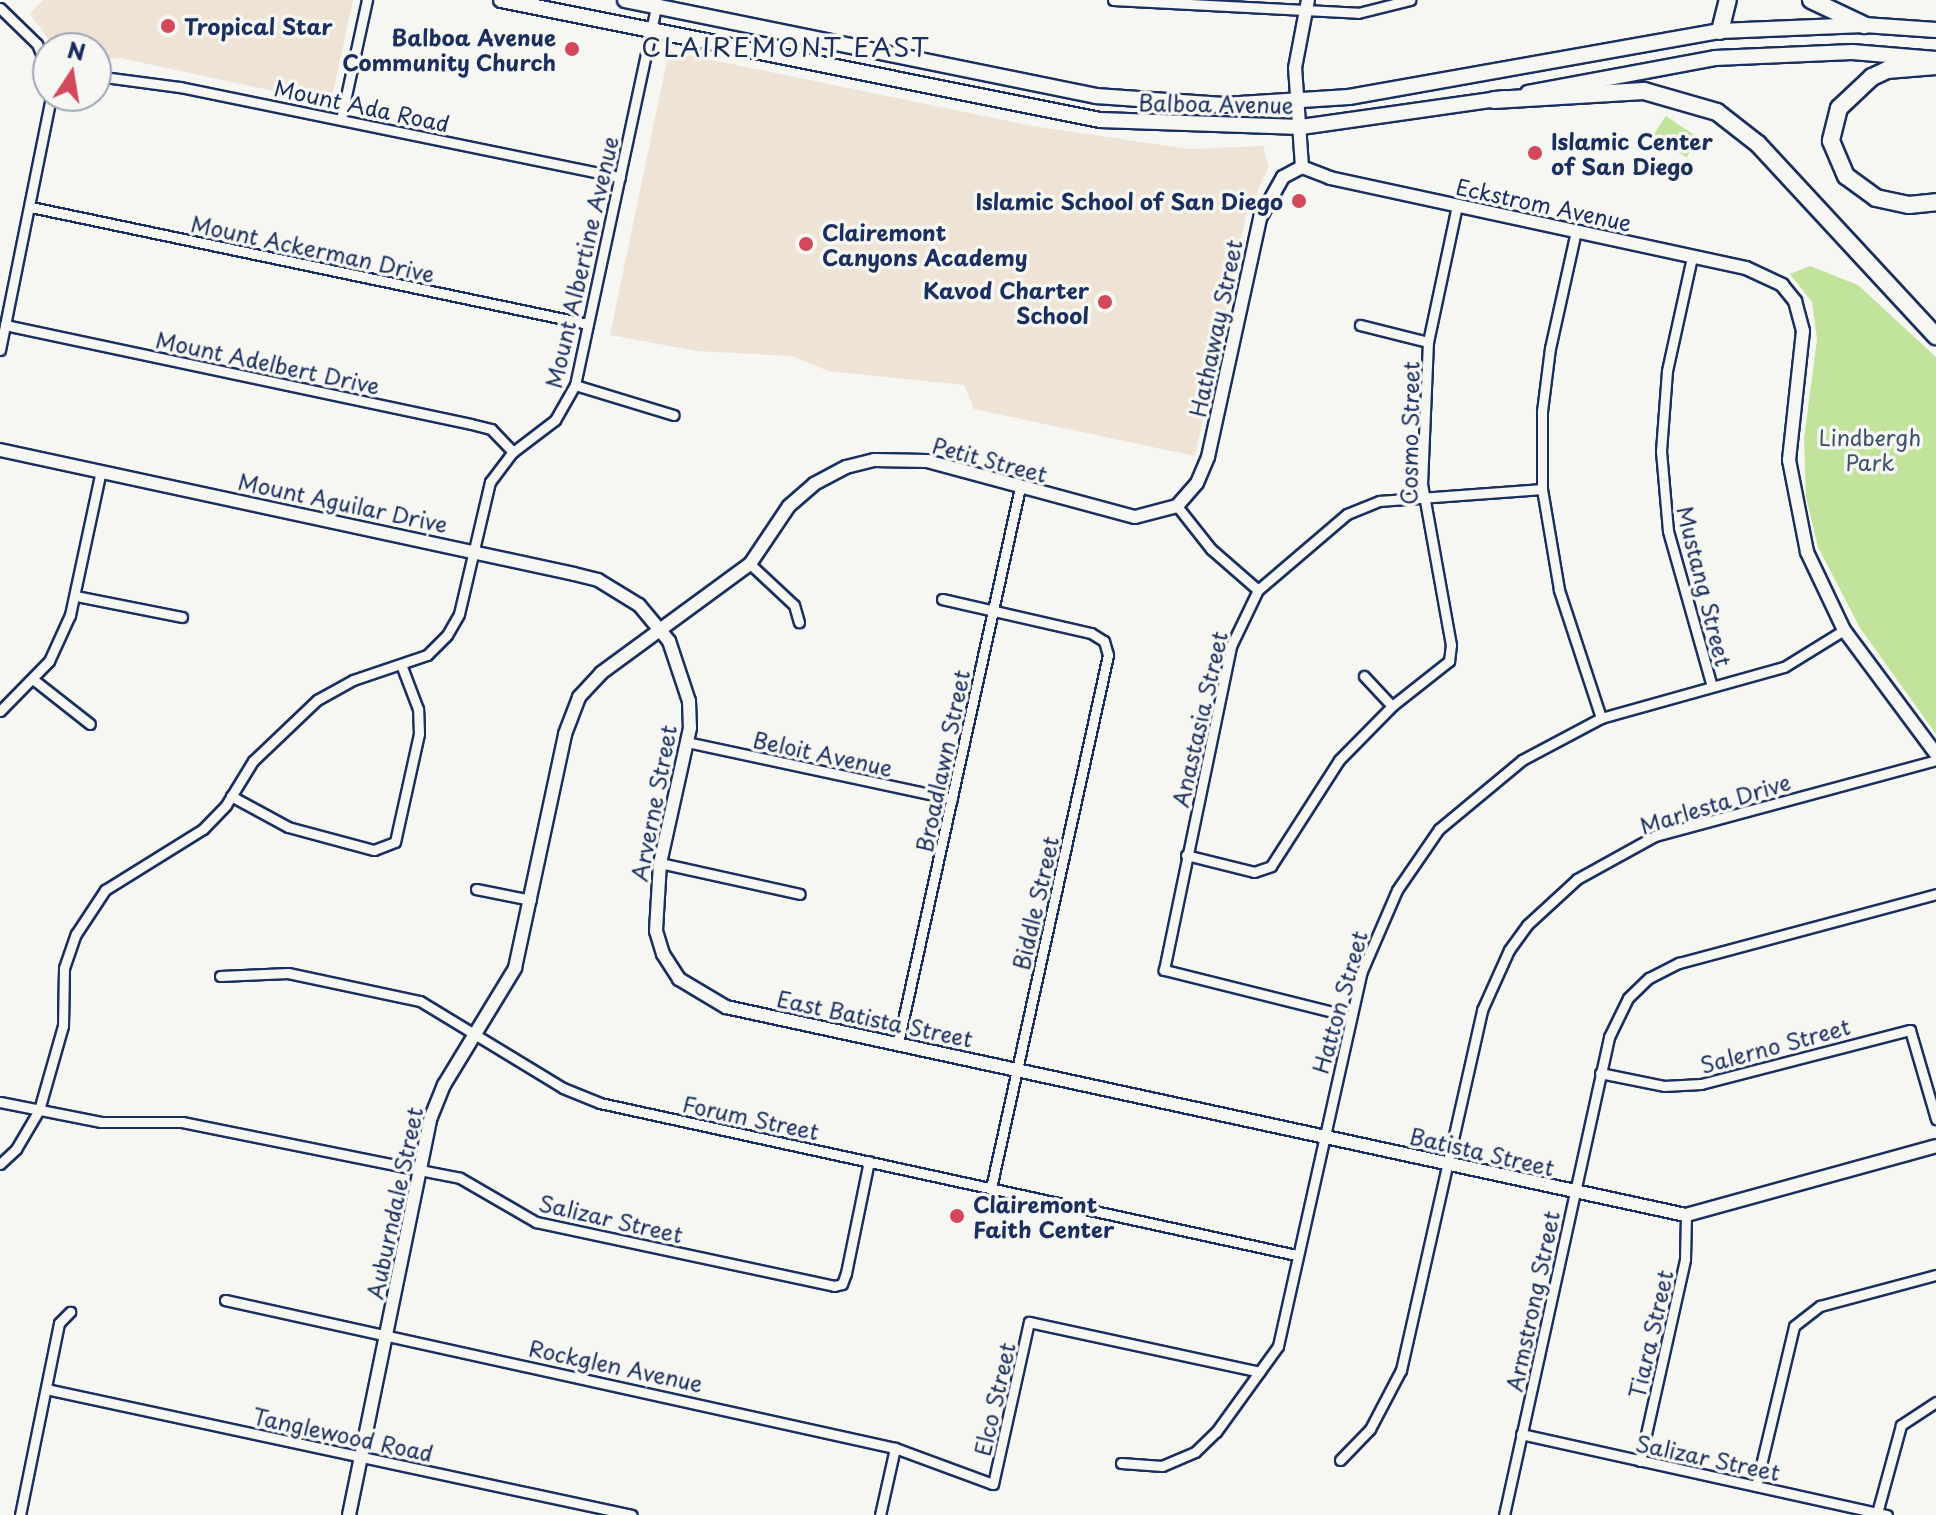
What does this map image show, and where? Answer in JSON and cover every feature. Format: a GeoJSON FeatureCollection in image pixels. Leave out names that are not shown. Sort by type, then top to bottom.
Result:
{"type":"FeatureCollection","features":[{"type":"Feature","properties":{"kind":"highway"},"geometry":{"type":"LineString","coordinates":[[1720,31],[1728,0]]}},
{"type":"Feature","properties":{"kind":"highway"},"geometry":{"type":"LineString","coordinates":[[1811,0],[1864,25]]}},
{"type":"Feature","properties":{"kind":"highway"},"geometry":{"type":"LineString","coordinates":[[1935,62],[1887,70],[1872,77],[1839,108],[1831,141],[1846,176],[1876,198],[1909,205],[1936,202]]}},
{"type":"Feature","properties":{"kind":"highway"},"geometry":{"type":"LineString","coordinates":[[1494,100],[1644,91],[1717,112],[1758,144],[1936,336]]}},
{"type":"Feature","properties":{"kind":"main road","name":"Balboa Avenue"},"geometry":{"type":"LineString","coordinates":[[501,0],[1100,120],[1301,127],[1494,100],[1715,58],[1852,52],[1935,62]]}},
{"type":"Feature","properties":{"kind":"main road","name":"Balboa Avenue"},"geometry":{"type":"LineString","coordinates":[[625,0],[657,4],[1096,96],[1224,105],[1300,102],[1720,31],[1864,25],[1931,30]]}},
{"type":"Feature","properties":{"kind":"street"},"geometry":{"type":"LineString","coordinates":[[341,119],[367,0]]}},
{"type":"Feature","properties":{"kind":"street"},"geometry":{"type":"LineString","coordinates":[[1113,0],[1308,4],[1358,13],[1410,0]]}},
{"type":"Feature","properties":{"kind":"street","name":"Mount Albertine Avenue"},"geometry":{"type":"LineString","coordinates":[[0,1164],[16,1149],[39,1110],[63,1026],[64,968],[90,910],[121,879],[203,829],[231,796],[253,761],[317,700],[353,680],[402,667],[427,655],[447,635],[459,614],[490,482],[513,452],[555,420],[575,385],[657,4]]}},
{"type":"Feature","properties":{"kind":"street"},"geometry":{"type":"LineString","coordinates":[[1302,167],[1300,102],[1295,68],[1308,4]]}},
{"type":"Feature","properties":{"kind":"street"},"geometry":{"type":"LineString","coordinates":[[0,8],[32,39]]}},
{"type":"Feature","properties":{"kind":"street","name":"Mount Ada Road"},"geometry":{"type":"LineString","coordinates":[[112,76],[341,119],[620,177]]}},
{"type":"Feature","properties":{"kind":"street"},"geometry":{"type":"LineString","coordinates":[[0,350],[48,112]]}},
{"type":"Feature","properties":{"kind":"street","name":"Eckstrom Avenue"},"geometry":{"type":"LineString","coordinates":[[1302,167],[1692,257],[1778,281],[1795,301],[1803,331],[1789,439],[1796,514],[1819,585],[1844,630]]}},
{"type":"Feature","properties":{"kind":"street","name":"Hathaway Street"},"geometry":{"type":"LineString","coordinates":[[1177,506],[1197,483],[1208,457],[1260,218],[1283,177],[1302,167]]}},
{"type":"Feature","properties":{"kind":"street","name":"Cosmo Street"},"geometry":{"type":"LineString","coordinates":[[1392,706],[1449,661],[1451,645],[1423,497],[1428,342],[1457,205]]}},
{"type":"Feature","properties":{"kind":"street","name":"Mount Ackerman Drive"},"geometry":{"type":"LineString","coordinates":[[31,207],[588,324]]}},
{"type":"Feature","properties":{"kind":"street"},"geometry":{"type":"LineString","coordinates":[[1576,231],[1550,348],[1542,411],[1542,489],[1559,590],[1601,718]]}},
{"type":"Feature","properties":{"kind":"street","name":"Mustang Street"},"geometry":{"type":"LineString","coordinates":[[1692,257],[1667,371],[1661,451],[1668,531],[1712,686]]}},
{"type":"Feature","properties":{"kind":"street","name":"Mount Adelbert Drive"},"geometry":{"type":"LineString","coordinates":[[5,325],[471,424],[491,429],[513,452]]}},
{"type":"Feature","properties":{"kind":"street"},"geometry":{"type":"LineString","coordinates":[[1360,325],[1428,342]]}},
{"type":"Feature","properties":{"kind":"street"},"geometry":{"type":"LineString","coordinates":[[575,385],[674,415]]}},
{"type":"Feature","properties":{"kind":"street","name":"Mount Aguilar Drive"},"geometry":{"type":"LineString","coordinates":[[0,450],[598,580],[639,605],[662,628]]}},
{"type":"Feature","properties":{"kind":"street","name":"Petit Street"},"geometry":{"type":"LineString","coordinates":[[662,628],[750,564],[801,495],[859,463],[927,461],[1135,517],[1177,506]]}},
{"type":"Feature","properties":{"kind":"street"},"geometry":{"type":"LineString","coordinates":[[0,711],[34,680],[49,661],[76,596],[101,471]]}},
{"type":"Feature","properties":{"kind":"street","name":"Broadlawn Street"},"geometry":{"type":"LineString","coordinates":[[898,1043],[1020,487]]}},
{"type":"Feature","properties":{"kind":"street","name":"Anastasia Street"},"geometry":{"type":"LineString","coordinates":[[1349,1016],[1164,970],[1163,961],[1231,646],[1258,590],[1347,514],[1380,501],[1542,489]]}},
{"type":"Feature","properties":{"kind":"street"},"geometry":{"type":"LineString","coordinates":[[1177,506],[1211,549],[1258,590]]}},
{"type":"Feature","properties":{"kind":"street"},"geometry":{"type":"LineString","coordinates":[[750,564],[794,605],[799,622]]}},
{"type":"Feature","properties":{"kind":"street"},"geometry":{"type":"LineString","coordinates":[[76,596],[182,617]]}},
{"type":"Feature","properties":{"kind":"street"},"geometry":{"type":"LineString","coordinates":[[942,599],[993,610]]}},
{"type":"Feature","properties":{"kind":"street","name":"Biddle Street"},"geometry":{"type":"LineString","coordinates":[[991,1188],[1108,655],[1104,641],[1091,633],[993,610]]}},
{"type":"Feature","properties":{"kind":"street","name":"Arverne Street"},"geometry":{"type":"LineString","coordinates":[[662,628],[684,674],[689,701],[687,742],[655,897],[663,954],[679,979],[726,1007]]}},
{"type":"Feature","properties":{"kind":"street","name":"Auburndale Street"},"geometry":{"type":"LineString","coordinates":[[349,1515],[437,1100],[515,968],[571,714],[589,683],[662,628]]}},
{"type":"Feature","properties":{"kind":"street"},"geometry":{"type":"LineString","coordinates":[[1844,630],[1936,757]]}},
{"type":"Feature","properties":{"kind":"street","name":"Hatton Street"},"geometry":{"type":"LineString","coordinates":[[1121,1463],[1162,1466],[1195,1452],[1216,1432],[1260,1372],[1284,1329],[1296,1255],[1349,1016],[1381,922],[1439,829],[1522,760],[1601,718],[1784,667],[1844,630]]}},
{"type":"Feature","properties":{"kind":"street"},"geometry":{"type":"LineString","coordinates":[[231,796],[288,827],[374,850],[383,849],[398,835],[419,734],[418,709],[402,667]]}},
{"type":"Feature","properties":{"kind":"street"},"geometry":{"type":"LineString","coordinates":[[1186,855],[1254,872],[1271,866],[1339,760],[1392,706],[1364,676]]}},
{"type":"Feature","properties":{"kind":"street"},"geometry":{"type":"LineString","coordinates":[[34,680],[90,724]]}},
{"type":"Feature","properties":{"kind":"street","name":"Beloit Avenue"},"geometry":{"type":"LineString","coordinates":[[687,742],[952,799]]}},
{"type":"Feature","properties":{"kind":"street","name":"Marlesta Drive"},"geometry":{"type":"LineString","coordinates":[[1340,1460],[1370,1429],[1401,1370],[1482,1010],[1509,950],[1546,903],[1577,879],[1655,836],[1936,757]]}},
{"type":"Feature","properties":{"kind":"street"},"geometry":{"type":"LineString","coordinates":[[660,863],[800,894]]}},
{"type":"Feature","properties":{"kind":"street"},"geometry":{"type":"LineString","coordinates":[[476,889],[531,900]]}},
{"type":"Feature","properties":{"kind":"street","name":"Armstrong Street"},"geometry":{"type":"LineString","coordinates":[[1504,1515],[1600,1073],[1617,1014],[1638,987],[1662,970],[1936,894]]}},
{"type":"Feature","properties":{"kind":"street","name":"Forum Street"},"geometry":{"type":"LineString","coordinates":[[220,976],[288,973],[420,1001],[563,1088],[600,1103],[1296,1255]]}},
{"type":"Feature","properties":{"kind":"street","name":"East Batista Street"},"geometry":{"type":"LineString","coordinates":[[726,1007],[1017,1068]]}},
{"type":"Feature","properties":{"kind":"street","name":"Salerno Street"},"geometry":{"type":"LineString","coordinates":[[1600,1073],[1664,1086],[1701,1084],[1910,1030],[1936,1119]]}},
{"type":"Feature","properties":{"kind":"street","name":"Batista Street"},"geometry":{"type":"LineString","coordinates":[[1017,1068],[1686,1215],[1936,1146]]}},
{"type":"Feature","properties":{"kind":"street","name":"Salizar Street"},"geometry":{"type":"LineString","coordinates":[[0,1102],[101,1122],[182,1122],[420,1169],[460,1178],[536,1222],[834,1286],[842,1284],[846,1273],[869,1161]]}},
{"type":"Feature","properties":{"kind":"street","name":"Tiara Street"},"geometry":{"type":"LineString","coordinates":[[1640,1461],[1685,1259],[1686,1215]]}},
{"type":"Feature","properties":{"kind":"street"},"geometry":{"type":"LineString","coordinates":[[1756,1486],[1794,1326],[1820,1306],[1936,1275]]}},
{"type":"Feature","properties":{"kind":"street","name":"Rockglen Avenue"},"geometry":{"type":"LineString","coordinates":[[225,1300],[895,1448],[993,1484]]}},
{"type":"Feature","properties":{"kind":"street"},"geometry":{"type":"LineString","coordinates":[[20,1515],[59,1323],[70,1312]]}},
{"type":"Feature","properties":{"kind":"street","name":"Elco Street"},"geometry":{"type":"LineString","coordinates":[[993,1484],[1029,1322],[1260,1372]]}},
{"type":"Feature","properties":{"kind":"street","name":"Tanglewood Road"},"geometry":{"type":"LineString","coordinates":[[46,1389],[632,1515]]}},
{"type":"Feature","properties":{"kind":"street"},"geometry":{"type":"LineString","coordinates":[[1882,1514],[1901,1425],[1936,1402]]}},
{"type":"Feature","properties":{"kind":"street","name":"Salizar Street"},"geometry":{"type":"LineString","coordinates":[[1521,1434],[1882,1514]]}},
{"type":"Feature","properties":{"kind":"street"},"geometry":{"type":"LineString","coordinates":[[880,1515],[895,1448]]}},
{"type":"Feature","properties":{"kind":"shaded area"},"geometry":{"type":"Polygon","coordinates":[[[43,0],[353,0],[334,89],[328,100],[320,101],[112,59],[112,32],[43,32],[30,14],[43,0]]]}},
{"type":"Feature","properties":{"kind":"shaded area"},"geometry":{"type":"Polygon","coordinates":[[[669,51],[1032,126],[1189,149],[1263,146],[1269,166],[1246,215],[1195,456],[974,409],[964,385],[828,371],[792,356],[697,351],[610,335],[669,51]]]}},
{"type":"Feature","properties":{"kind":"green space"},"geometry":{"type":"Polygon","coordinates":[[[1666,116],[1699,138],[1686,157],[1653,135],[1666,116]]]}},
{"type":"Feature","properties":{"kind":"green space","name":"Lindbergh Park"},"geometry":{"type":"Polygon","coordinates":[[[1810,266],[1858,285],[1936,357],[1936,734],[1860,628],[1818,547],[1806,497],[1804,439],[1817,339],[1812,302],[1790,274],[1810,266]]]}},
{"type":"Feature","properties":{"kind":"place","name":"Tropical Star"},"geometry":{"type":"Point","coordinates":[168,26]}},
{"type":"Feature","properties":{"kind":"place","name":"Balboa Avenue Community Church"},"geometry":{"type":"Point","coordinates":[572,49]}},
{"type":"Feature","properties":{"kind":"place","name":"Islamic Center of San Diego"},"geometry":{"type":"Point","coordinates":[1535,153]}},
{"type":"Feature","properties":{"kind":"place","name":"Islamic School of San Diego"},"geometry":{"type":"Point","coordinates":[1299,201]}},
{"type":"Feature","properties":{"kind":"place","name":"Clairemont Canyons Academy"},"geometry":{"type":"Point","coordinates":[806,244]}},
{"type":"Feature","properties":{"kind":"place","name":"Kavod Charter School"},"geometry":{"type":"Point","coordinates":[1105,302]}},
{"type":"Feature","properties":{"kind":"place","name":"Clairemont Faith Center"},"geometry":{"type":"Point","coordinates":[957,1216]}},
{"type":"Feature","properties":{"kind":"district","name":"CLAIREMONT EAST"},"geometry":{"type":"Point","coordinates":[786,47]}}]}
